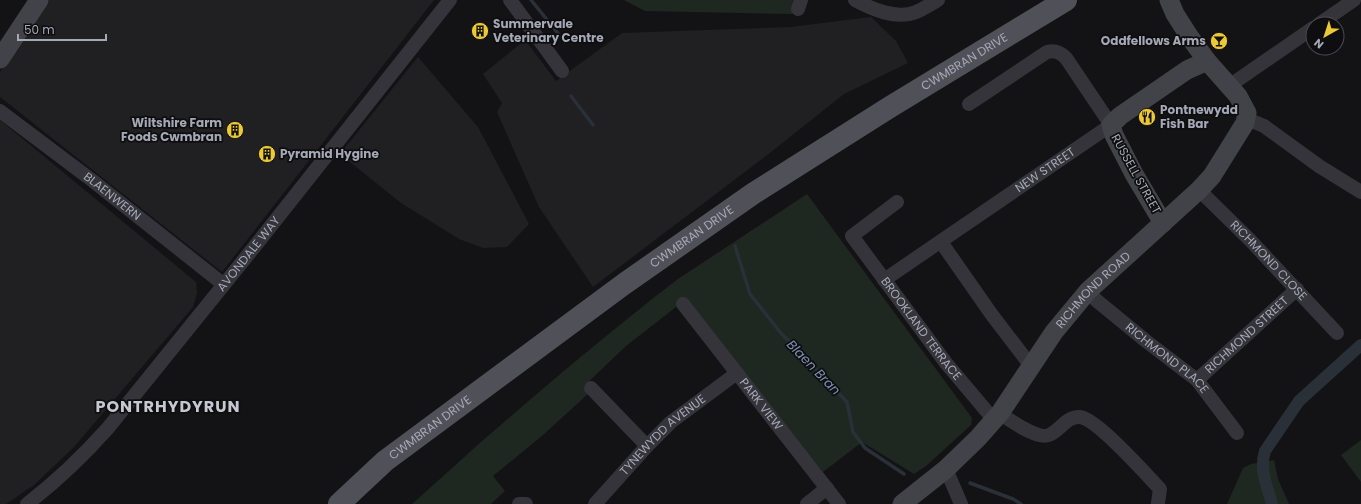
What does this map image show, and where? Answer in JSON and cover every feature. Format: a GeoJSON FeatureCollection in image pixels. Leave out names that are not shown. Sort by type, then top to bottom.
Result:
{"type":"FeatureCollection","features":[{"type":"Feature","properties":{"kind":"main road","name":"CWMBRAN DRIVE"},"geometry":{"type":"LineString","coordinates":[[339,504],[392,456],[624,284],[735,207],[890,107],[1066,0]]}},
{"type":"Feature","properties":{"kind":"street"},"geometry":{"type":"LineString","coordinates":[[0,59],[39,0]]}},
{"type":"Feature","properties":{"kind":"street","name":"AVONDALE WAY"},"geometry":{"type":"LineString","coordinates":[[32,500],[64,474],[108,428],[450,0]]}},
{"type":"Feature","properties":{"kind":"street"},"geometry":{"type":"LineString","coordinates":[[510,0],[562,71]]}},
{"type":"Feature","properties":{"kind":"street"},"geometry":{"type":"LineString","coordinates":[[855,0],[886,13],[906,15],[914,13],[938,0]]}},
{"type":"Feature","properties":{"kind":"street"},"geometry":{"type":"LineString","coordinates":[[1169,0],[1175,14],[1207,61],[1245,107],[1247,119],[1264,126],[1319,166],[1361,192]]}},
{"type":"Feature","properties":{"kind":"street"},"geometry":{"type":"LineString","coordinates":[[1330,16],[1354,0]]}},
{"type":"Feature","properties":{"kind":"street"},"geometry":{"type":"LineString","coordinates":[[1229,86],[1305,34]]}},
{"type":"Feature","properties":{"kind":"street"},"geometry":{"type":"LineString","coordinates":[[968,104],[1052,50],[1057,51],[1066,58],[1111,125]]}},
{"type":"Feature","properties":{"kind":"street","name":"NEW STREET"},"geometry":{"type":"LineString","coordinates":[[884,280],[1111,125],[1120,116],[1187,70],[1207,61]]}},
{"type":"Feature","properties":{"kind":"street","name":"BLAENWERN"},"geometry":{"type":"LineString","coordinates":[[0,110],[224,284]]}},
{"type":"Feature","properties":{"kind":"street","name":"RICHMOND ROAD"},"geometry":{"type":"LineString","coordinates":[[902,504],[946,469],[978,438],[997,416],[1054,332],[1088,291],[1199,190],[1212,176],[1247,119]]}},
{"type":"Feature","properties":{"kind":"street","name":"RUSSELL STREET"},"geometry":{"type":"LineString","coordinates":[[1111,125],[1114,135],[1134,174],[1163,223]]}},
{"type":"Feature","properties":{"kind":"street","name":"RICHMOND CLOSE"},"geometry":{"type":"LineString","coordinates":[[1199,190],[1250,240],[1337,333]]}},
{"type":"Feature","properties":{"kind":"street","name":"BROOKLAND TERRACE"},"geometry":{"type":"LineString","coordinates":[[897,202],[852,236],[946,363],[997,416],[1009,420],[1042,436],[1050,435],[1072,418],[1082,417],[1092,422],[1103,431],[1160,489],[1158,503]]}},
{"type":"Feature","properties":{"kind":"street"},"geometry":{"type":"LineString","coordinates":[[941,242],[992,315],[1031,366]]}},
{"type":"Feature","properties":{"kind":"street","name":"RICHMOND STREET"},"geometry":{"type":"LineString","coordinates":[[1197,380],[1297,289]]}},
{"type":"Feature","properties":{"kind":"street","name":"RICHMOND PLACE"},"geometry":{"type":"LineString","coordinates":[[1088,291],[1101,305],[1197,380],[1237,433]]}},
{"type":"Feature","properties":{"kind":"street","name":"PARK VIEW"},"geometry":{"type":"LineString","coordinates":[[683,304],[839,504]]}},
{"type":"Feature","properties":{"kind":"street","name":"TYNEWYDD AVENUE"},"geometry":{"type":"LineString","coordinates":[[595,504],[647,446],[671,422],[737,373]]}},
{"type":"Feature","properties":{"kind":"street"},"geometry":{"type":"LineString","coordinates":[[592,388],[647,446]]}},
{"type":"Feature","properties":{"kind":"street"},"geometry":{"type":"LineString","coordinates":[[946,469],[961,504]]}},
{"type":"Feature","properties":{"kind":"street"},"geometry":{"type":"LineString","coordinates":[[807,504],[827,488]]}},
{"type":"Feature","properties":{"kind":"street"},"geometry":{"type":"LineString","coordinates":[[519,504],[526,504]]}},
{"type":"Feature","properties":{"kind":"shaded area"},"geometry":{"type":"Polygon","coordinates":[[[46,0],[434,0],[222,272],[0,97],[0,72],[46,0]]]}},
{"type":"Feature","properties":{"kind":"shaded area"},"geometry":{"type":"Polygon","coordinates":[[[624,0],[793,0],[792,14],[645,11],[624,0]]]}},
{"type":"Feature","properties":{"kind":"shaded area"},"geometry":{"type":"Polygon","coordinates":[[[871,17],[896,41],[908,63],[844,94],[766,156],[593,287],[539,207],[497,112],[502,103],[483,74],[525,40],[556,81],[622,33],[791,27],[871,17]]]}},
{"type":"Feature","properties":{"kind":"shaded area"},"geometry":{"type":"Polygon","coordinates":[[[418,57],[478,127],[529,224],[507,247],[483,248],[459,239],[401,203],[340,154],[418,57]]]}},
{"type":"Feature","properties":{"kind":"shaded area"},"geometry":{"type":"Polygon","coordinates":[[[0,120],[196,282],[197,293],[193,307],[74,447],[34,485],[6,504],[0,504],[0,120]]]}},
{"type":"Feature","properties":{"kind":"shaded area"},"geometry":{"type":"Polygon","coordinates":[[[807,194],[972,418],[971,425],[926,466],[914,474],[862,442],[823,472],[685,300],[626,346],[584,386],[589,393],[543,435],[493,476],[505,491],[491,504],[412,504],[524,405],[656,296],[678,279],[807,194]]]}},
{"type":"Feature","properties":{"kind":"shaded area"},"geometry":{"type":"Polygon","coordinates":[[[1361,440],[1361,482],[1341,455],[1361,440]]]}},
{"type":"Feature","properties":{"kind":"shaded area"},"geometry":{"type":"Polygon","coordinates":[[[1274,460],[1278,479],[1289,504],[1227,504],[1243,468],[1251,464],[1274,460]]]}},
{"type":"Feature","properties":{"kind":"waterway","name":"Blaen Bran"},"geometry":{"type":"LineString","coordinates":[[531,0],[565,42]]}},
{"type":"Feature","properties":{"kind":"waterway","name":"Blaen Bran"},"geometry":{"type":"LineString","coordinates":[[571,96],[593,125]]}},
{"type":"Feature","properties":{"kind":"waterway","name":"Blaen Bran"},"geometry":{"type":"LineString","coordinates":[[735,246],[750,294],[780,332],[847,402],[853,432],[865,448],[904,474]]}},
{"type":"Feature","properties":{"kind":"waterway"},"geometry":{"type":"LineString","coordinates":[[1272,504],[1263,471],[1263,458],[1265,451],[1299,401],[1361,345]]}},
{"type":"Feature","properties":{"kind":"waterway","name":"Blaen Bran"},"geometry":{"type":"LineString","coordinates":[[970,483],[1013,499],[1021,504]]}},
{"type":"Feature","properties":{"kind":"place","name":"Summervale Veterinary Centre"},"geometry":{"type":"Point","coordinates":[480,31]}},
{"type":"Feature","properties":{"kind":"place","name":"Oddfellows Arms"},"geometry":{"type":"Point","coordinates":[1219,41]}},
{"type":"Feature","properties":{"kind":"place","name":"Pontnewydd Fish Bar"},"geometry":{"type":"Point","coordinates":[1147,117]}},
{"type":"Feature","properties":{"kind":"place","name":"Wiltshire Farm Foods Cwmbran"},"geometry":{"type":"Point","coordinates":[235,130]}},
{"type":"Feature","properties":{"kind":"place","name":"Pyramid Hygine"},"geometry":{"type":"Point","coordinates":[267,154]}},
{"type":"Feature","properties":{"kind":"district","name":"PONTRHYDYRUN"},"geometry":{"type":"Point","coordinates":[168,406]}}]}
